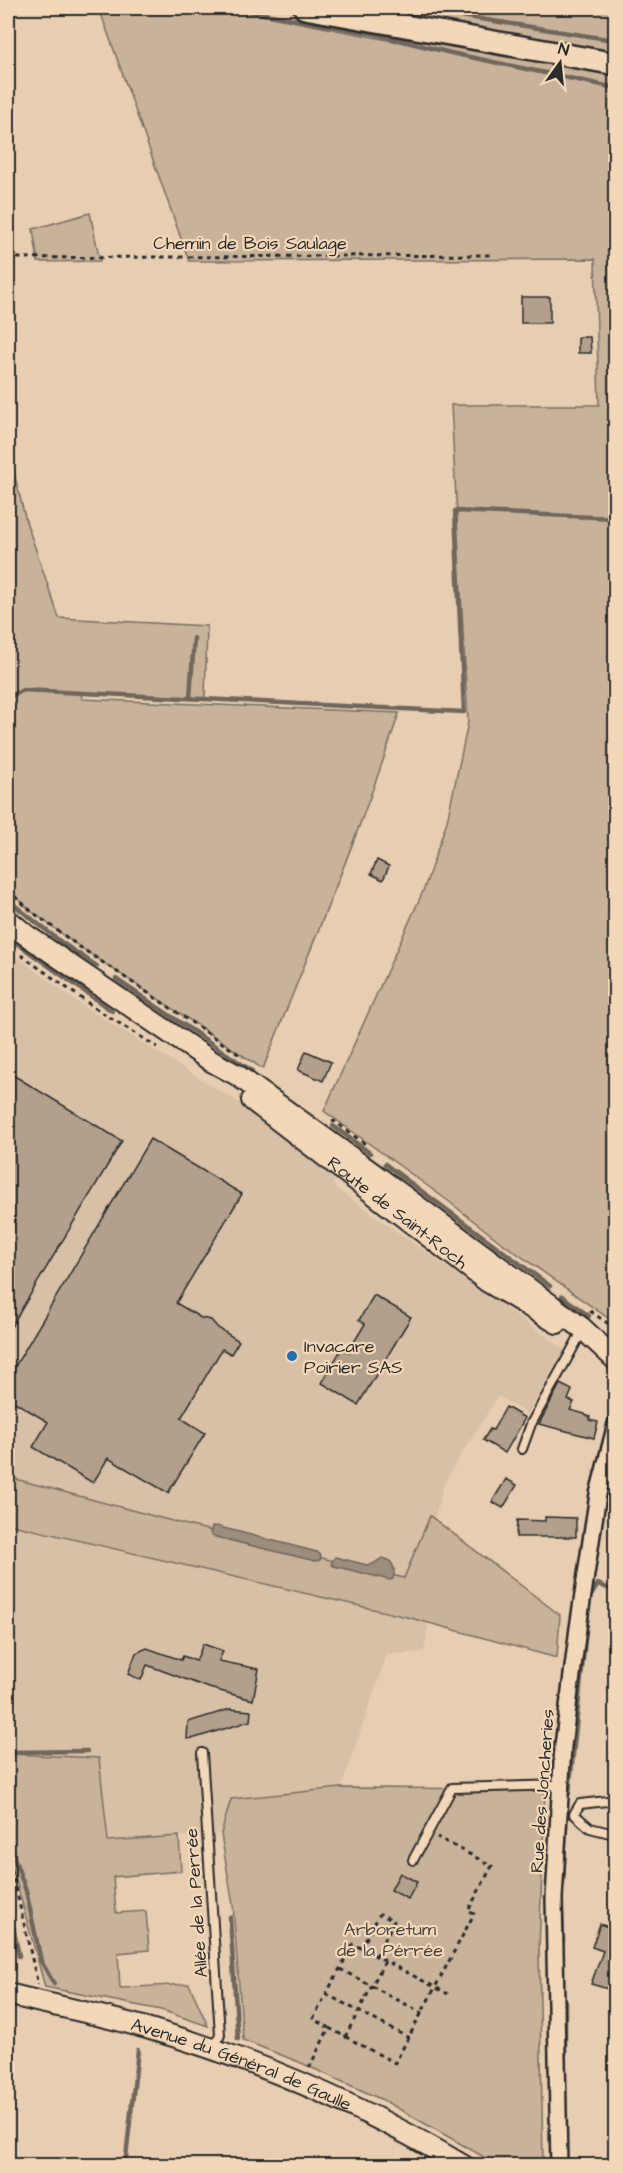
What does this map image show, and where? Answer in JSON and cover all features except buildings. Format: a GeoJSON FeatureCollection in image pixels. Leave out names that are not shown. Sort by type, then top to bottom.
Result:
{"type":"FeatureCollection","features":[{"type":"Feature","properties":{"kind":"main road"},"geometry":{"type":"LineString","coordinates":[[305,8],[615,64]]}},
{"type":"Feature","properties":{"kind":"street","name":"Route de Saint-Roch"},"geometry":{"type":"LineString","coordinates":[[8,920],[26,935],[210,1061],[237,1075],[384,1181],[582,1328],[615,1360]]}},
{"type":"Feature","properties":{"kind":"street","name":"Route de Saint-Roch"},"geometry":{"type":"LineString","coordinates":[[210,1061],[231,1083],[282,1125],[488,1282],[579,1337],[599,1346]]}},
{"type":"Feature","properties":{"kind":"street","name":"Rue des Joncheries"},"geometry":{"type":"LineString","coordinates":[[559,2166],[554,1898],[567,1813],[561,1785],[563,1746],[576,1639],[598,1494],[615,1424]]}},
{"type":"Feature","properties":{"kind":"street","name":"Avenue du Général de Gaulle"},"geometry":{"type":"LineString","coordinates":[[8,1994],[149,2028],[214,2049],[341,2100],[400,2129],[464,2166]]}},
{"type":"Feature","properties":{"kind":"lane"},"geometry":{"type":"LineString","coordinates":[[522,1449],[531,1424],[579,1337]]}},
{"type":"Feature","properties":{"kind":"lane","name":"Allée de la Perrée"},"geometry":{"type":"LineString","coordinates":[[202,1753],[220,2036],[214,2049]]}},
{"type":"Feature","properties":{"kind":"lane"},"geometry":{"type":"LineString","coordinates":[[412,1860],[452,1788],[561,1785]]}},
{"type":"Feature","properties":{"kind":"lane"},"geometry":{"type":"LineString","coordinates":[[610,1833],[590,1828],[567,1813],[580,1804],[615,1800]]}},
{"type":"Feature","properties":{"kind":"path","name":"Chemin de Bois Saulage"},"geometry":{"type":"LineString","coordinates":[[8,258],[494,255]]}},
{"type":"Feature","properties":{"kind":"path"},"geometry":{"type":"LineString","coordinates":[[427,1832],[492,1866],[468,1911],[474,1914],[436,1988],[395,2063],[313,2019],[352,1944],[361,1948],[436,1988],[448,1994]]}},
{"type":"Feature","properties":{"kind":"path"},"geometry":{"type":"LineString","coordinates":[[8,1862],[39,1989]]}},
{"type":"Feature","properties":{"kind":"path"},"geometry":{"type":"LineString","coordinates":[[361,1948],[380,1914],[394,1921],[376,1956]]}},
{"type":"Feature","properties":{"kind":"path"},"geometry":{"type":"LineString","coordinates":[[345,2037],[385,1961]]}},
{"type":"Feature","properties":{"kind":"path"},"geometry":{"type":"LineString","coordinates":[[339,1969],[422,2013]]}},
{"type":"Feature","properties":{"kind":"path"},"geometry":{"type":"LineString","coordinates":[[326,1994],[409,2038]]}},
{"type":"Feature","properties":{"kind":"path"},"geometry":{"type":"LineString","coordinates":[[302,2083],[329,2028]]}},
{"type":"Feature","properties":{"kind":"shaded area"},"geometry":{"type":"Polygon","coordinates":[[[8,950],[77,1002],[241,1104],[261,1122],[333,1175],[334,1187],[565,1350],[528,1414],[498,1396],[444,1482],[415,1597],[432,1600],[424,1652],[387,1654],[341,1788],[231,1799],[221,1834],[107,1841],[99,1758],[8,1754],[8,950]]]}},
{"type":"Feature","properties":{"kind":"shaded area"},"geometry":{"type":"Polygon","coordinates":[[[216,1526],[317,1552],[321,1555],[320,1560],[315,1561],[212,1536],[210,1533],[212,1527],[216,1526]]]}},
{"type":"Feature","properties":{"kind":"shaded area"},"geometry":{"type":"Polygon","coordinates":[[[335,1557],[367,1565],[382,1558],[389,1560],[393,1565],[393,1579],[334,1566],[331,1564],[335,1557]]]}},
{"type":"Feature","properties":{"kind":"green space"},"geometry":{"type":"Polygon","coordinates":[[[99,8],[226,8],[398,42],[313,8],[615,8],[615,1323],[498,1240],[324,1111],[424,889],[447,821],[468,723],[451,405],[599,405],[595,259],[189,261],[99,8]]]}},
{"type":"Feature","properties":{"kind":"green space"},"geometry":{"type":"Polygon","coordinates":[[[90,213],[100,261],[38,262],[33,229],[90,213]]]}},
{"type":"Feature","properties":{"kind":"green space"},"geometry":{"type":"Polygon","coordinates":[[[8,418],[10,457],[26,521],[59,618],[207,626],[205,699],[81,694],[82,699],[399,713],[351,848],[263,1069],[77,945],[31,911],[8,890],[8,418]]]}},
{"type":"Feature","properties":{"kind":"green space"},"geometry":{"type":"Polygon","coordinates":[[[8,1477],[187,1525],[404,1578],[430,1516],[560,1615],[557,1658],[407,1617],[8,1524],[8,1477]]]}},
{"type":"Feature","properties":{"kind":"green space"},"geometry":{"type":"Polygon","coordinates":[[[8,1754],[99,1758],[108,1841],[179,1836],[181,1871],[113,1877],[116,1913],[146,1911],[149,1950],[118,1953],[120,1988],[189,1984],[208,2026],[161,2010],[45,1987],[8,1851],[8,1754]]]}},
{"type":"Feature","properties":{"kind":"green space","name":"Arboretum de la Pérrée"},"geometry":{"type":"Polygon","coordinates":[[[341,1788],[545,1789],[539,1950],[543,2163],[539,2165],[498,2165],[385,2101],[299,2062],[243,2040],[233,1905],[221,1834],[231,1799],[341,1788]]]}},
{"type":"Feature","properties":{"kind":"waterway"},"geometry":{"type":"LineString","coordinates":[[232,8],[375,34],[451,53],[616,88]]}},
{"type":"Feature","properties":{"kind":"waterway"},"geometry":{"type":"LineString","coordinates":[[410,8],[607,39],[616,38]]}},
{"type":"Feature","properties":{"kind":"waterway"},"geometry":{"type":"LineString","coordinates":[[8,698],[23,690],[464,712],[455,511],[616,518]]}},
{"type":"Feature","properties":{"kind":"waterway"},"geometry":{"type":"LineString","coordinates":[[190,698],[194,638]]}},
{"type":"Feature","properties":{"kind":"waterway"},"geometry":{"type":"LineString","coordinates":[[8,900],[61,942],[97,966]]}},
{"type":"Feature","properties":{"kind":"waterway"},"geometry":{"type":"LineString","coordinates":[[8,937],[112,1011]]}},
{"type":"Feature","properties":{"kind":"waterway"},"geometry":{"type":"LineString","coordinates":[[116,979],[252,1071]]}},
{"type":"Feature","properties":{"kind":"waterway"},"geometry":{"type":"LineString","coordinates":[[333,1126],[370,1153]]}},
{"type":"Feature","properties":{"kind":"waterway"},"geometry":{"type":"LineString","coordinates":[[385,1164],[550,1286]]}},
{"type":"Feature","properties":{"kind":"waterway"},"geometry":{"type":"LineString","coordinates":[[562,1296],[589,1316]]}},
{"type":"Feature","properties":{"kind":"waterway"},"geometry":{"type":"LineString","coordinates":[[589,1599],[598,1584],[616,1592]]}},
{"type":"Feature","properties":{"kind":"waterway"},"geometry":{"type":"LineString","coordinates":[[569,1793],[588,1611]]}},
{"type":"Feature","properties":{"kind":"waterway"},"geometry":{"type":"LineString","coordinates":[[8,1752],[87,1751]]}},
{"type":"Feature","properties":{"kind":"waterway"},"geometry":{"type":"LineString","coordinates":[[563,1884],[566,1825]]}},
{"type":"Feature","properties":{"kind":"waterway"},"geometry":{"type":"LineString","coordinates":[[8,1841],[26,1891],[41,1961],[54,1984]]}},
{"type":"Feature","properties":{"kind":"waterway"},"geometry":{"type":"LineString","coordinates":[[8,1901],[19,1956]]}},
{"type":"Feature","properties":{"kind":"waterway"},"geometry":{"type":"LineString","coordinates":[[562,1913],[563,1941]]}},
{"type":"Feature","properties":{"kind":"waterway"},"geometry":{"type":"LineString","coordinates":[[230,1917],[238,2039]]}},
{"type":"Feature","properties":{"kind":"waterway"},"geometry":{"type":"LineString","coordinates":[[565,1999],[565,2055]]}},
{"type":"Feature","properties":{"kind":"waterway"},"geometry":{"type":"LineString","coordinates":[[125,2166],[138,2050]]}},
{"type":"Feature","properties":{"kind":"place","name":"Invacare Poirier SAS"},"geometry":{"type":"Point","coordinates":[292,1356]}}]}
